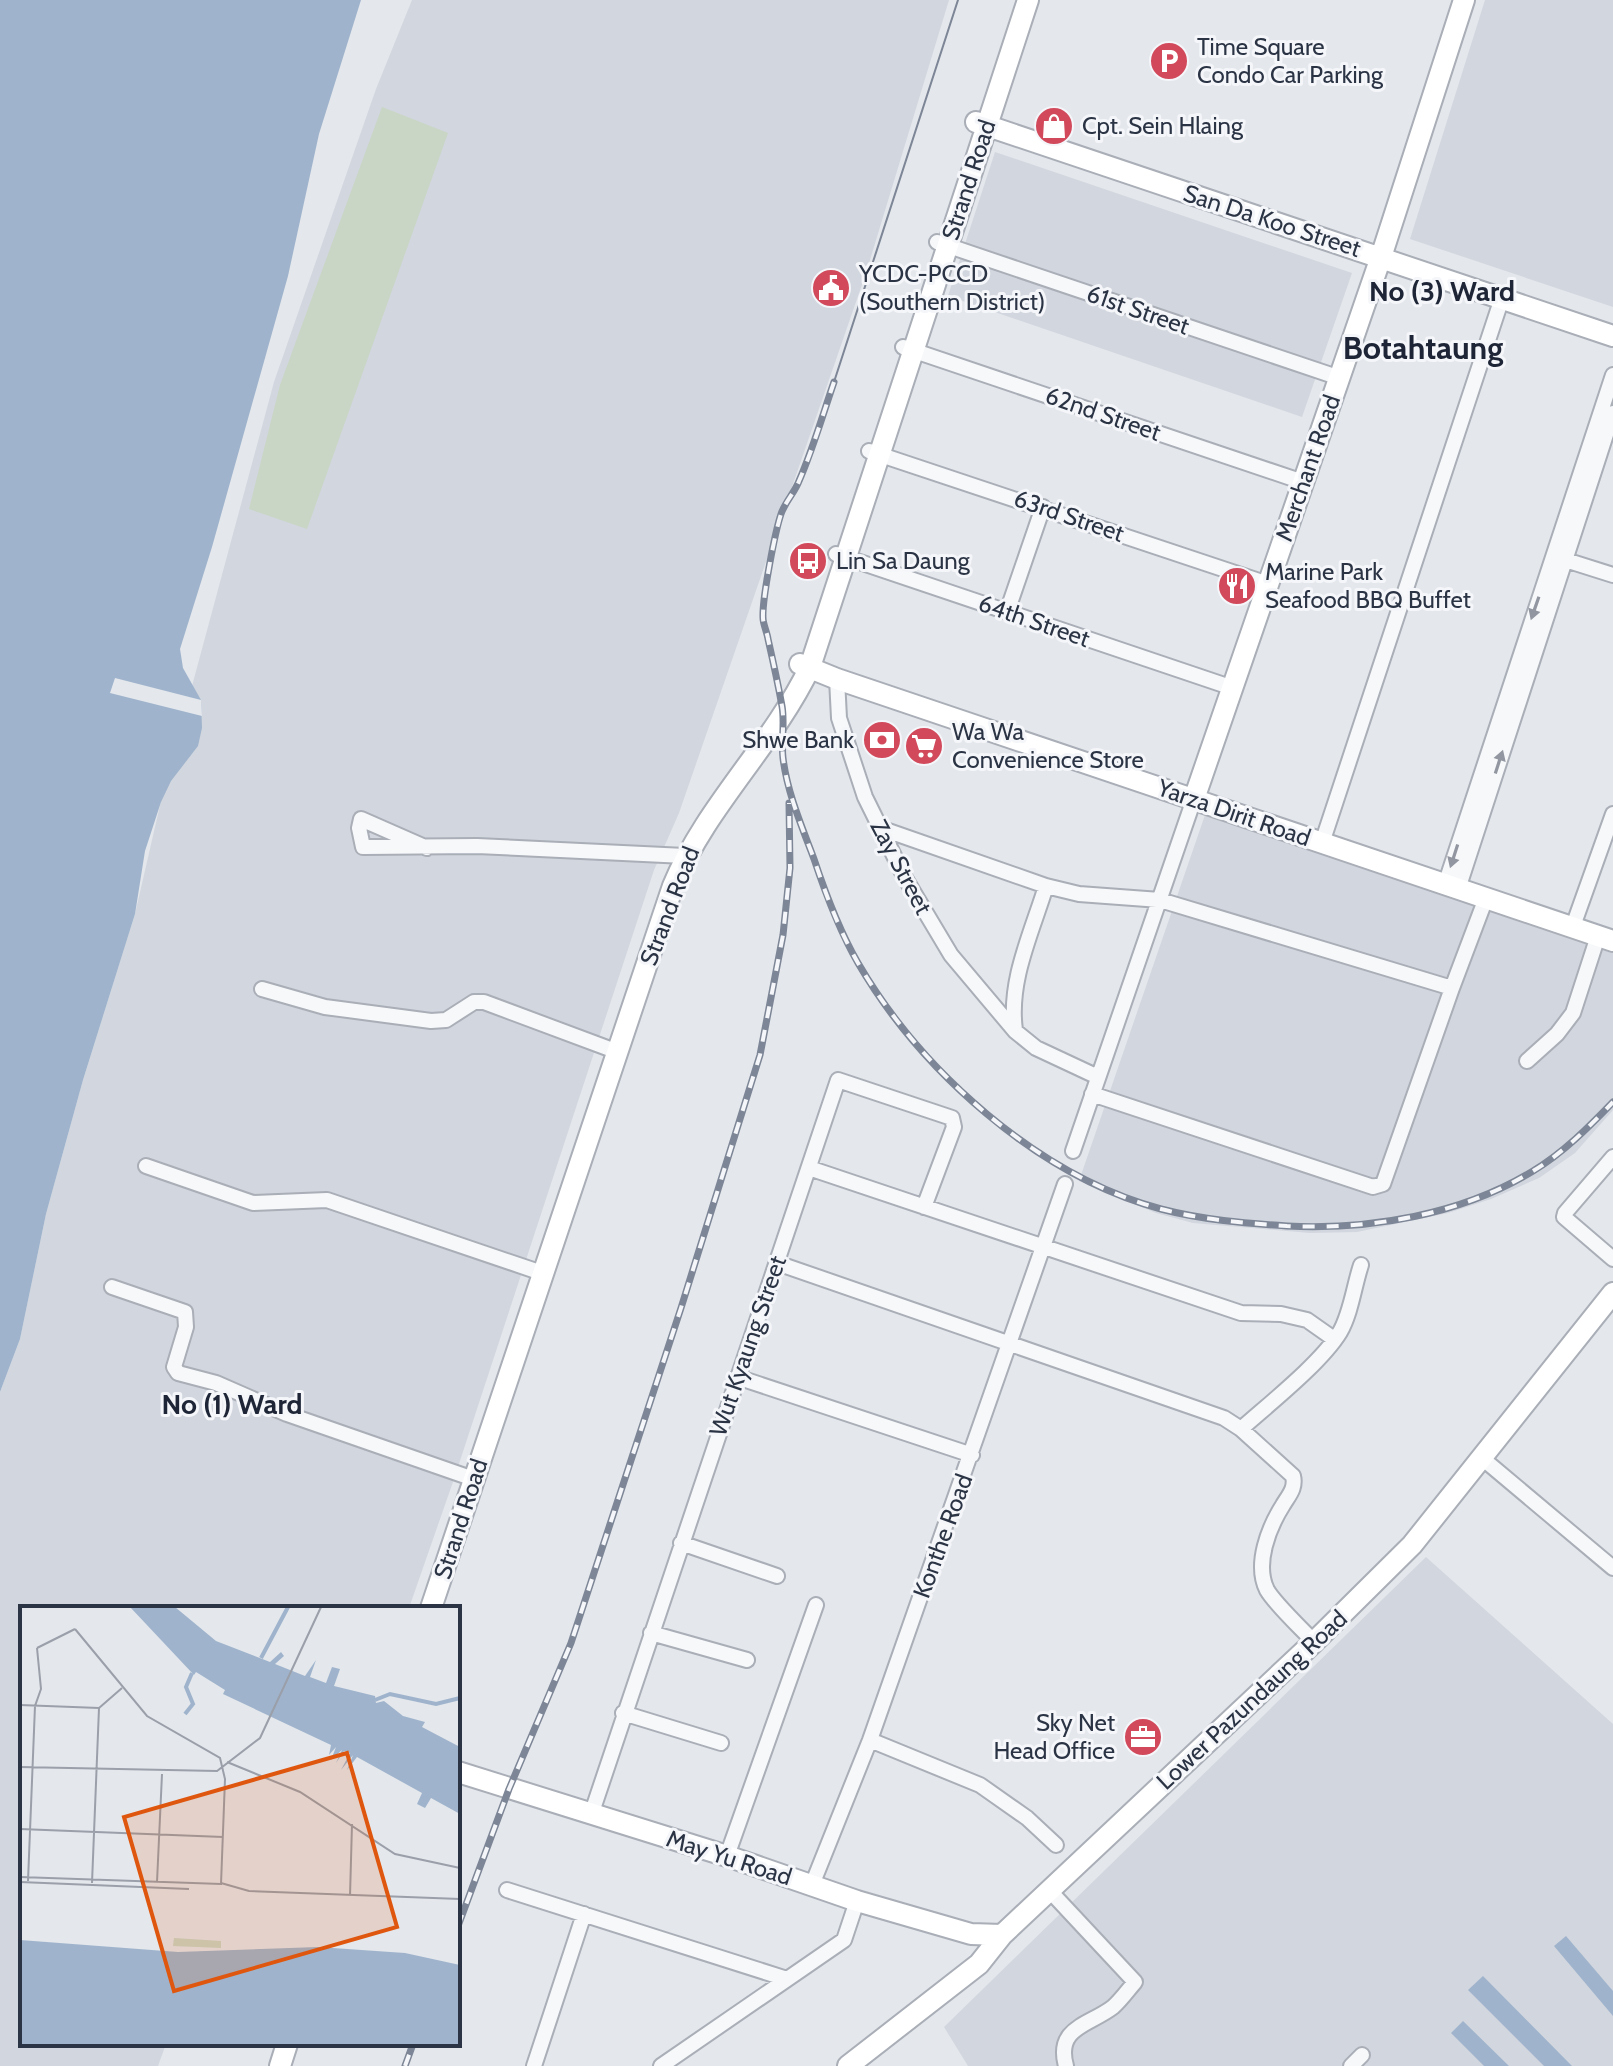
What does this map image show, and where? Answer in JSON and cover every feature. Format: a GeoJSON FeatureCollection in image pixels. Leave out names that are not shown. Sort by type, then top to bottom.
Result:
{"type":"FeatureCollection","features":[{"type":"Feature","properties":{"kind":"main road","name":"Strand Road"},"geometry":{"type":"LineString","coordinates":[[425,1606],[681,855],[792,703],[981,124],[1016,0]]}},
{"type":"Feature","properties":{"kind":"main road","name":"Strand Road"},"geometry":{"type":"LineString","coordinates":[[981,124],[1028,0]]}},
{"type":"Feature","properties":{"kind":"main road","name":"Merchant Road"},"geometry":{"type":"LineString","coordinates":[[1194,799],[1381,257],[1464,0]]}},
{"type":"Feature","properties":{"kind":"main road","name":"San Da Koo Street"},"geometry":{"type":"LineString","coordinates":[[981,124],[1613,336]]}},
{"type":"Feature","properties":{"kind":"main road","name":"Yarza Dirit Road"},"geometry":{"type":"LineString","coordinates":[[805,666],[1605,938]]}},
{"type":"Feature","properties":{"kind":"main road","name":"Strand Road"},"geometry":{"type":"LineString","coordinates":[[432,1606],[540,1272]]}},
{"type":"Feature","properties":{"kind":"main road","name":"Lower Pazundaung Road"},"geometry":{"type":"LineString","coordinates":[[849,2066],[979,1964],[1002,1935],[1314,1642],[1412,1545],[1613,1293]]}},
{"type":"Feature","properties":{"kind":"main road","name":"May Yu Road"},"geometry":{"type":"LineString","coordinates":[[460,1773],[727,1856],[857,1901],[971,1934],[1002,1935]]}},
{"type":"Feature","properties":{"kind":"main road"},"geometry":{"type":"LineString","coordinates":[[273,2066],[279,2046]]}},
{"type":"Feature","properties":{"kind":"main road"},"geometry":{"type":"LineString","coordinates":[[280,2066],[286,2046]]}},
{"type":"Feature","properties":{"kind":"street","name":"61st Street"},"geometry":{"type":"LineString","coordinates":[[942,244],[1340,378]]}},
{"type":"Feature","properties":{"kind":"street"},"geometry":{"type":"LineString","coordinates":[[1322,843],[1502,298]]}},
{"type":"Feature","properties":{"kind":"street","name":"62nd Street"},"geometry":{"type":"LineString","coordinates":[[908,348],[1303,482]]}},
{"type":"Feature","properties":{"kind":"street"},"geometry":{"type":"LineString","coordinates":[[1451,887],[1594,453],[1613,375]]}},
{"type":"Feature","properties":{"kind":"street"},"geometry":{"type":"LineString","coordinates":[[1594,453],[1613,413]]}},
{"type":"Feature","properties":{"kind":"street","name":"63rd Street"},"geometry":{"type":"LineString","coordinates":[[874,452],[1268,584]]}},
{"type":"Feature","properties":{"kind":"street"},"geometry":{"type":"LineString","coordinates":[[1007,612],[1043,507]]}},
{"type":"Feature","properties":{"kind":"street","name":"64th Street"},"geometry":{"type":"LineString","coordinates":[[841,556],[1233,688]]}},
{"type":"Feature","properties":{"kind":"street"},"geometry":{"type":"LineString","coordinates":[[1559,557],[1613,575]]}},
{"type":"Feature","properties":{"kind":"street","name":"Zay Street"},"geometry":{"type":"LineString","coordinates":[[837,679],[839,718],[865,797],[905,878],[951,955],[1015,1031],[1036,1048],[1098,1077]]}},
{"type":"Feature","properties":{"kind":"street"},"geometry":{"type":"LineString","coordinates":[[1073,1151],[1194,799]]}},
{"type":"Feature","properties":{"kind":"street"},"geometry":{"type":"LineString","coordinates":[[1572,929],[1613,814]]}},
{"type":"Feature","properties":{"kind":"street"},"geometry":{"type":"LineString","coordinates":[[880,828],[1046,886],[1079,894],[1160,900],[1452,988]]}},
{"type":"Feature","properties":{"kind":"street"},"geometry":{"type":"LineString","coordinates":[[427,848],[477,846],[681,855]]}},
{"type":"Feature","properties":{"kind":"street"},"geometry":{"type":"LineString","coordinates":[[1015,1031],[1012,1008],[1018,975],[1046,886]]}},
{"type":"Feature","properties":{"kind":"street"},"geometry":{"type":"LineString","coordinates":[[1092,1094],[1373,1187],[1383,1184],[1486,898]]}},
{"type":"Feature","properties":{"kind":"street"},"geometry":{"type":"LineString","coordinates":[[1527,1061],[1557,1034],[1573,1013],[1605,938]]}},
{"type":"Feature","properties":{"kind":"street"},"geometry":{"type":"LineString","coordinates":[[262,989],[325,1007],[431,1021],[446,1020],[474,1002],[484,1002],[616,1051]]}},
{"type":"Feature","properties":{"kind":"street","name":"Wut Kyaung Street"},"geometry":{"type":"LineString","coordinates":[[591,1815],[838,1080],[955,1121],[924,1207]]}},
{"type":"Feature","properties":{"kind":"street"},"geometry":{"type":"LineString","coordinates":[[1613,1157],[1564,1217],[1613,1259]]}},
{"type":"Feature","properties":{"kind":"street"},"geometry":{"type":"LineString","coordinates":[[146,1166],[253,1203],[327,1200],[540,1272]]}},
{"type":"Feature","properties":{"kind":"street"},"geometry":{"type":"LineString","coordinates":[[809,1168],[1241,1313],[1281,1314],[1307,1320],[1334,1339]]}},
{"type":"Feature","properties":{"kind":"street","name":"Konthe Road"},"geometry":{"type":"LineString","coordinates":[[812,1885],[870,1740],[1065,1184]]}},
{"type":"Feature","properties":{"kind":"street"},"geometry":{"type":"LineString","coordinates":[[777,1263],[1224,1418],[1241,1429],[1293,1476],[1293,1489],[1277,1514],[1267,1538],[1264,1573],[1267,1589],[1314,1642]]}},
{"type":"Feature","properties":{"kind":"street"},"geometry":{"type":"LineString","coordinates":[[1241,1429],[1302,1373],[1342,1329],[1361,1265]]}},
{"type":"Feature","properties":{"kind":"street"},"geometry":{"type":"LineString","coordinates":[[112,1287],[185,1312],[186,1327],[174,1367],[178,1373],[216,1383],[296,1417],[468,1477]]}},
{"type":"Feature","properties":{"kind":"street"},"geometry":{"type":"LineString","coordinates":[[737,1377],[972,1455]]}},
{"type":"Feature","properties":{"kind":"street"},"geometry":{"type":"LineString","coordinates":[[1482,1458],[1613,1568]]}},
{"type":"Feature","properties":{"kind":"street"},"geometry":{"type":"LineString","coordinates":[[681,1543],[777,1576]]}},
{"type":"Feature","properties":{"kind":"street"},"geometry":{"type":"LineString","coordinates":[[727,1856],[816,1605]]}},
{"type":"Feature","properties":{"kind":"street"},"geometry":{"type":"LineString","coordinates":[[651,1633],[747,1660]]}},
{"type":"Feature","properties":{"kind":"street"},"geometry":{"type":"LineString","coordinates":[[623,1713],[721,1743]]}},
{"type":"Feature","properties":{"kind":"street"},"geometry":{"type":"LineString","coordinates":[[870,1740],[980,1785],[1027,1818],[1056,1845]]}},
{"type":"Feature","properties":{"kind":"street"},"geometry":{"type":"LineString","coordinates":[[507,1890],[787,1979]]}},
{"type":"Feature","properties":{"kind":"street"},"geometry":{"type":"LineString","coordinates":[[1050,1891],[1135,1982],[1113,2007],[1080,2024],[1066,2041],[1063,2057],[1066,2066]]}},
{"type":"Feature","properties":{"kind":"street"},"geometry":{"type":"LineString","coordinates":[[661,2066],[844,1940],[857,1901]]}},
{"type":"Feature","properties":{"kind":"street"},"geometry":{"type":"LineString","coordinates":[[534,2066],[584,1914]]}},
{"type":"Feature","properties":{"kind":"shaded area"},"geometry":{"type":"Polygon","coordinates":[[[412,0],[949,0],[866,273],[679,813],[654,870],[410,1606],[20,1606],[20,2046],[165,2046],[158,2066],[0,2066],[0,1392],[20,1339],[46,1214],[83,1080],[135,914],[161,801],[274,382],[376,89],[412,0]]]}},
{"type":"Feature","properties":{"kind":"shaded area"},"geometry":{"type":"Polygon","coordinates":[[[1485,0],[1613,0],[1613,307],[1410,239],[1485,0]]]}},
{"type":"Feature","properties":{"kind":"shaded area"},"geometry":{"type":"Polygon","coordinates":[[[995,152],[1352,273],[1302,417],[948,296],[995,152]]]}},
{"type":"Feature","properties":{"kind":"shaded area"},"geometry":{"type":"Polygon","coordinates":[[[1205,815],[1613,948],[1613,1110],[1575,1153],[1539,1178],[1448,1213],[1357,1232],[1310,1233],[1193,1223],[1156,1213],[1079,1181],[1205,815]]]}},
{"type":"Feature","properties":{"kind":"shaded area"},"geometry":{"type":"Polygon","coordinates":[[[1426,1557],[1613,1724],[1613,2066],[968,2066],[944,2027],[1426,1557]]]}},
{"type":"Feature","properties":{"kind":"green space"},"geometry":{"type":"Polygon","coordinates":[[[382,107],[448,133],[307,529],[249,509],[280,385],[382,107]]]}},
{"type":"Feature","properties":{"kind":"water"},"geometry":{"type":"Polygon","coordinates":[[[0,0],[361,0],[319,134],[288,276],[180,649],[183,668],[201,700],[202,728],[198,746],[171,781],[145,851],[135,914],[83,1080],[46,1214],[20,1339],[0,1392],[0,0]]]}},
{"type":"Feature","properties":{"kind":"water"},"geometry":{"type":"Polygon","coordinates":[[[1566,1936],[1613,1991],[1613,2016],[1554,1946],[1566,1936]]]}},
{"type":"Feature","properties":{"kind":"water"},"geometry":{"type":"Polygon","coordinates":[[[1483,1976],[1572,2066],[1544,2066],[1468,1990],[1483,1976]]]}},
{"type":"Feature","properties":{"kind":"water"},"geometry":{"type":"Polygon","coordinates":[[[1463,2021],[1509,2066],[1484,2066],[1451,2033],[1463,2021]]]}},
{"type":"Feature","properties":{"kind":"pier"},"geometry":{"type":"Polygon","coordinates":[[[115,678],[201,700],[202,716],[110,693],[115,678]]]}},
{"type":"Feature","properties":{"kind":"tram line"},"geometry":{"type":"LineString","coordinates":[[834,382],[958,0]]}},
{"type":"Feature","properties":{"kind":"railway"},"geometry":{"type":"LineString","coordinates":[[834,382],[804,469],[781,514],[765,596],[763,620],[783,712],[785,771],[823,886],[851,951],[884,1003],[949,1080],[1028,1145],[1071,1172],[1115,1193],[1192,1216],[1287,1226],[1382,1222],[1476,1199],[1544,1164],[1613,1102]]}},
{"type":"Feature","properties":{"kind":"railway"},"geometry":{"type":"LineString","coordinates":[[460,1921],[509,1789],[571,1643],[760,1055],[783,935],[790,868],[789,803]]}},
{"type":"Feature","properties":{"kind":"railway"},"geometry":{"type":"LineString","coordinates":[[405,2066],[412,2046]]}},
{"type":"Feature","properties":{"kind":"place","name":"Time Square Condo Car Parking"},"geometry":{"type":"Point","coordinates":[1169,61]}},
{"type":"Feature","properties":{"kind":"place","name":"Cpt. Sein Hlaing"},"geometry":{"type":"Point","coordinates":[1054,126]}},
{"type":"Feature","properties":{"kind":"place","name":"YCDC-PCCD (Southern District)"},"geometry":{"type":"Point","coordinates":[831,288]}},
{"type":"Feature","properties":{"kind":"place","name":"Lin Sa Daung"},"geometry":{"type":"Point","coordinates":[808,561]}},
{"type":"Feature","properties":{"kind":"place","name":"Marine Park Seafood BBQ Buffet"},"geometry":{"type":"Point","coordinates":[1237,586]}},
{"type":"Feature","properties":{"kind":"place","name":"Shwe Bank"},"geometry":{"type":"Point","coordinates":[882,740]}},
{"type":"Feature","properties":{"kind":"place","name":"Wa Wa Convenience Store"},"geometry":{"type":"Point","coordinates":[924,746]}},
{"type":"Feature","properties":{"kind":"place","name":"Sky Net Head Office"},"geometry":{"type":"Point","coordinates":[1143,1737]}},
{"type":"Feature","properties":{"kind":"district","name":"No (3) Ward"},"geometry":{"type":"Point","coordinates":[1442,291]}},
{"type":"Feature","properties":{"kind":"district","name":"Botahtaung"},"geometry":{"type":"Point","coordinates":[1423,348]}},
{"type":"Feature","properties":{"kind":"district","name":"No (1) Ward"},"geometry":{"type":"Point","coordinates":[232,1404]}}]}
